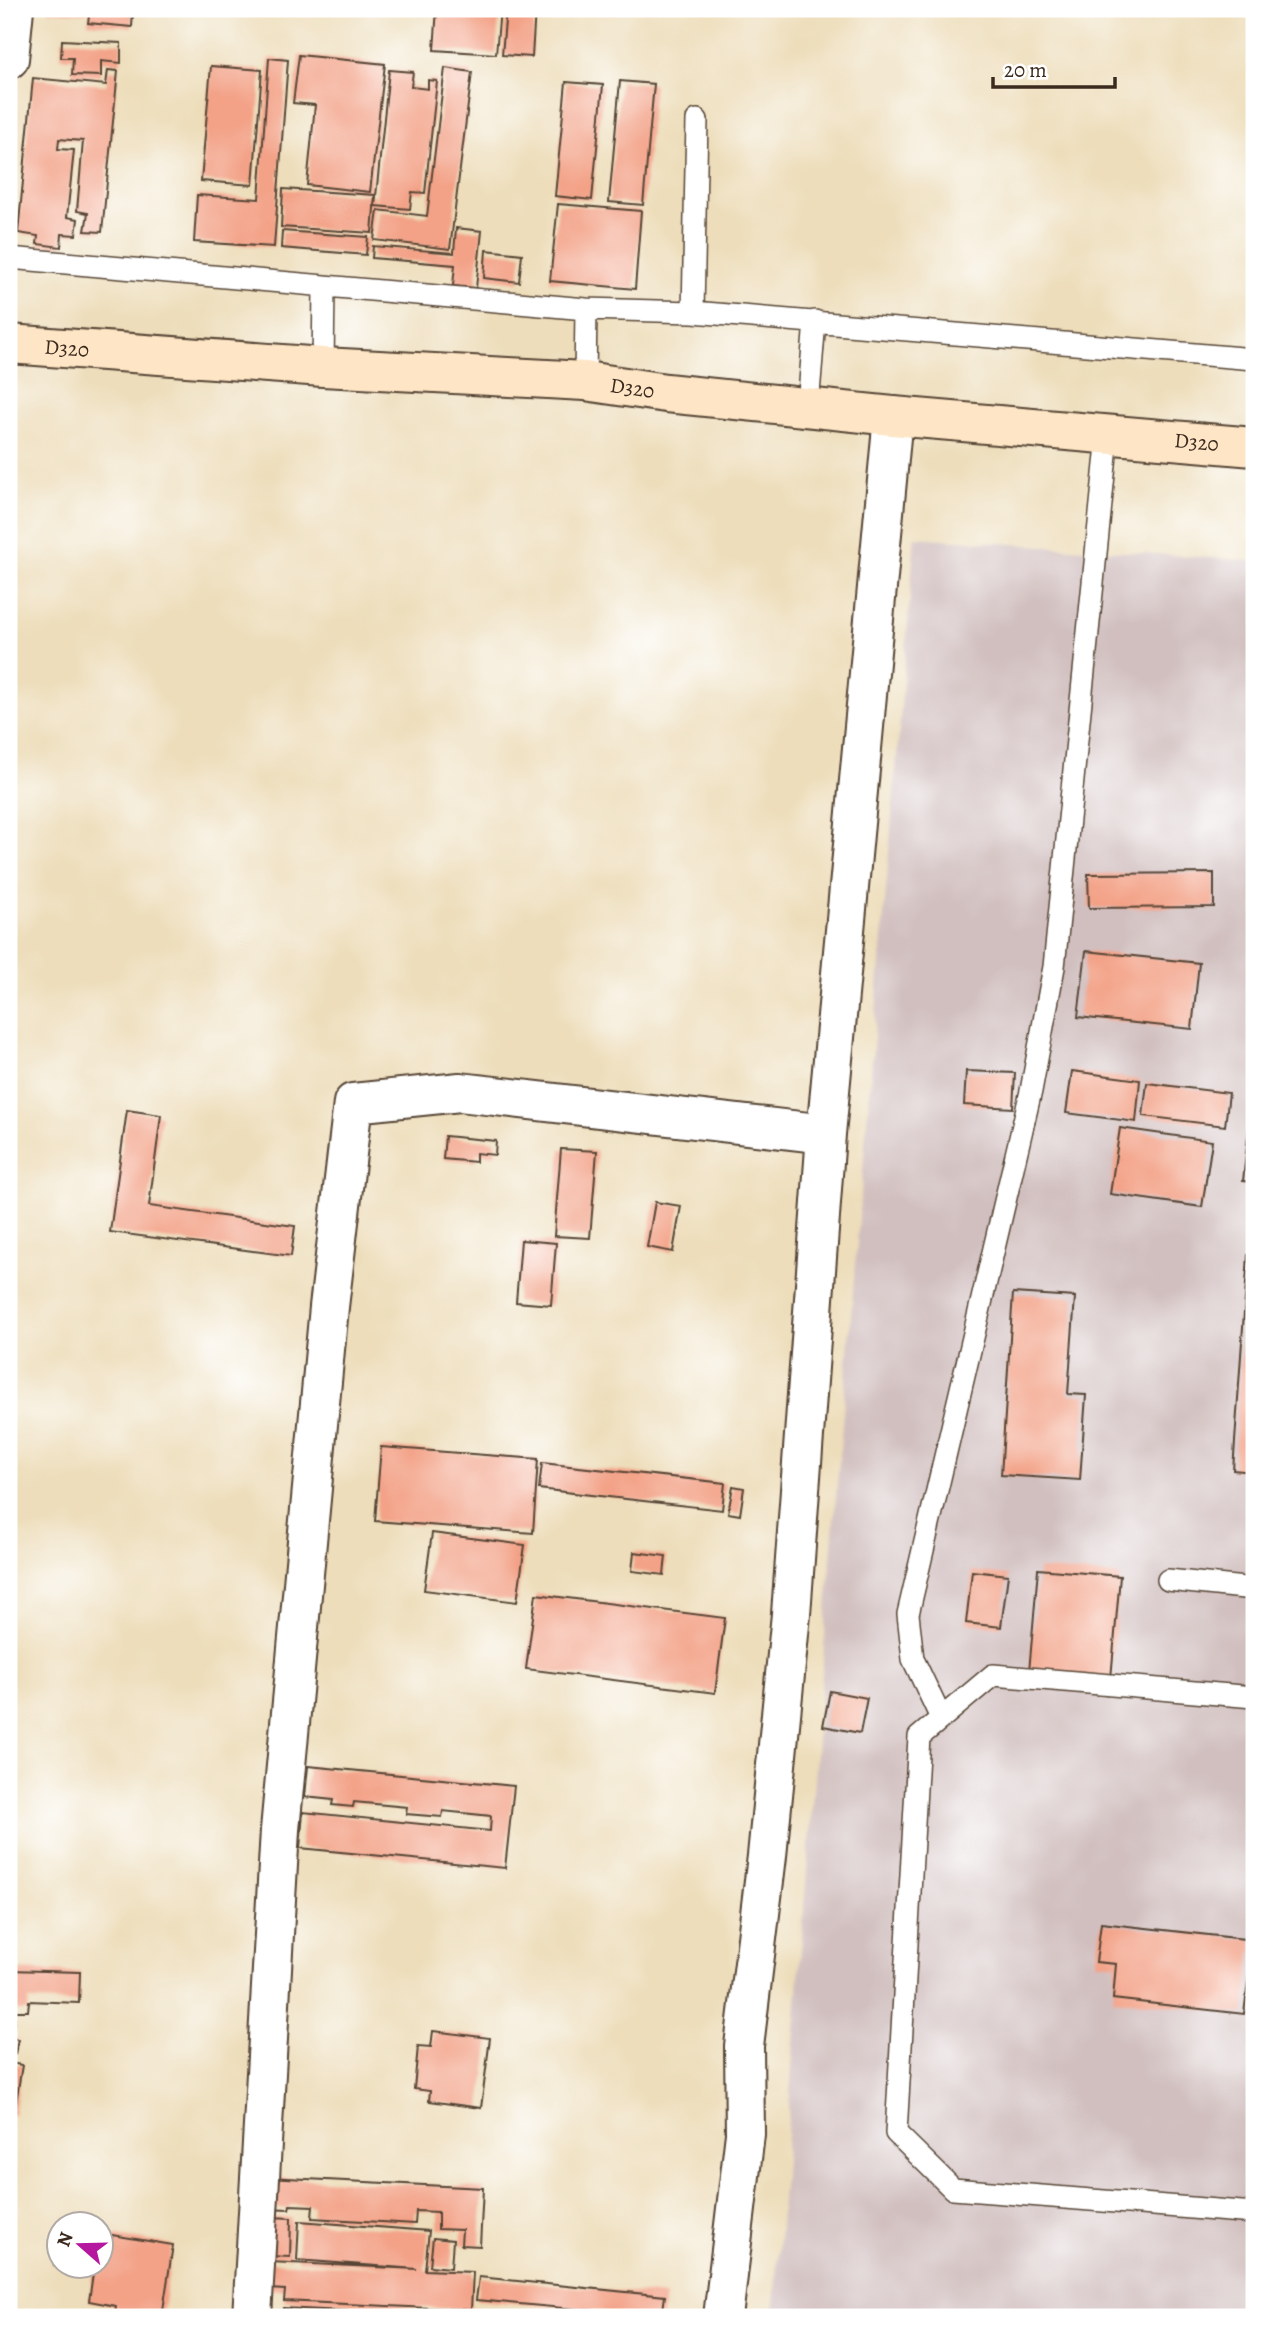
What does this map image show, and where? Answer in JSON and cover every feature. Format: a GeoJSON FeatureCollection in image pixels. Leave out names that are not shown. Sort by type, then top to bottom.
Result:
{"type":"FeatureCollection","features":[{"type":"Feature","properties":{"kind":"street"},"geometry":{"type":"LineString","coordinates":[[9,59],[14,9]]}},
{"type":"Feature","properties":{"kind":"street","name":"D320"},"geometry":{"type":"LineString","coordinates":[[9,344],[323,368],[585,381],[666,393],[893,416],[1254,447]]}},
{"type":"Feature","properties":{"kind":"street"},"geometry":{"type":"LineString","coordinates":[[723,2317],[745,2134],[744,2046],[767,1856],[791,1614],[826,1134],[893,416]]}},
{"type":"Feature","properties":{"kind":"street"},"geometry":{"type":"LineString","coordinates":[[252,2317],[280,1830],[328,1321],[353,1103],[460,1092],[826,1134]]}},
{"type":"Feature","properties":{"kind":"lane"},"geometry":{"type":"LineString","coordinates":[[693,312],[697,120]]}},
{"type":"Feature","properties":{"kind":"lane"},"geometry":{"type":"LineString","coordinates":[[9,258],[586,309],[693,312],[815,321],[1254,359]]}},
{"type":"Feature","properties":{"kind":"lane"},"geometry":{"type":"LineString","coordinates":[[323,368],[324,287]]}},
{"type":"Feature","properties":{"kind":"lane"},"geometry":{"type":"LineString","coordinates":[[585,381],[586,309]]}},
{"type":"Feature","properties":{"kind":"lane"},"geometry":{"type":"LineString","coordinates":[[808,406],[815,321]]}},
{"type":"Feature","properties":{"kind":"lane"},"geometry":{"type":"LineString","coordinates":[[941,1718],[913,1659],[908,1614],[1031,1091],[1054,967],[1108,435]]}},
{"type":"Feature","properties":{"kind":"lane"},"geometry":{"type":"LineString","coordinates":[[1168,1580],[1254,1589]]}},
{"type":"Feature","properties":{"kind":"lane"},"geometry":{"type":"LineString","coordinates":[[1254,1698],[993,1675],[919,1737],[896,2133],[953,2189],[1254,2213]]}},
{"type":"Feature","properties":{"kind":"shaded area"},"geometry":{"type":"Polygon","coordinates":[[[915,537],[1254,561],[1254,2317],[773,2317],[829,1583],[915,537]]]}},
{"type":"Feature","properties":{"kind":"building"},"geometry":{"type":"Polygon","coordinates":[[[49,9],[87,9],[86,13],[49,9]]]}},
{"type":"Feature","properties":{"kind":"building"},"geometry":{"type":"Polygon","coordinates":[[[90,9],[133,12],[132,27],[88,23],[90,9]]]}},
{"type":"Feature","properties":{"kind":"building"},"geometry":{"type":"Polygon","coordinates":[[[437,9],[500,9],[496,54],[434,50],[437,9]]]}},
{"type":"Feature","properties":{"kind":"building"},"geometry":{"type":"Polygon","coordinates":[[[506,9],[535,9],[532,57],[502,55],[506,9]]]}},
{"type":"Feature","properties":{"kind":"building"},"geometry":{"type":"Polygon","coordinates":[[[62,40],[121,43],[121,63],[101,61],[101,76],[72,75],[73,58],[61,58],[62,40]]]}},
{"type":"Feature","properties":{"kind":"building"},"geometry":{"type":"Polygon","coordinates":[[[299,55],[385,64],[370,192],[307,185],[315,105],[293,103],[299,55]]]}},
{"type":"Feature","properties":{"kind":"building"},"geometry":{"type":"Polygon","coordinates":[[[269,58],[288,60],[274,247],[194,242],[197,195],[259,199],[269,58]]]}},
{"type":"Feature","properties":{"kind":"building"},"geometry":{"type":"Polygon","coordinates":[[[211,66],[262,70],[253,185],[201,181],[211,66]]]}},
{"type":"Feature","properties":{"kind":"building"},"geometry":{"type":"Polygon","coordinates":[[[445,68],[472,72],[450,249],[374,240],[378,210],[427,216],[445,68]]]}},
{"type":"Feature","properties":{"kind":"building"},"geometry":{"type":"Polygon","coordinates":[[[108,70],[118,71],[102,232],[85,231],[88,213],[77,211],[83,141],[59,139],[58,149],[74,150],[67,217],[78,219],[76,235],[62,234],[61,247],[37,244],[38,236],[18,233],[33,78],[106,85],[108,70]]]}},
{"type":"Feature","properties":{"kind":"building"},"geometry":{"type":"Polygon","coordinates":[[[389,70],[413,72],[411,87],[428,89],[428,80],[437,81],[425,193],[412,192],[410,209],[375,206],[389,70]]]}},
{"type":"Feature","properties":{"kind":"building"},"geometry":{"type":"Polygon","coordinates":[[[620,81],[654,84],[643,205],[609,202],[620,81]]]}},
{"type":"Feature","properties":{"kind":"building"},"geometry":{"type":"Polygon","coordinates":[[[566,82],[603,85],[592,200],[555,196],[566,82]]]}},
{"type":"Feature","properties":{"kind":"building"},"geometry":{"type":"Polygon","coordinates":[[[283,189],[375,195],[372,233],[281,227],[283,189]]]}},
{"type":"Feature","properties":{"kind":"building"},"geometry":{"type":"Polygon","coordinates":[[[558,204],[641,211],[635,289],[550,281],[558,204]]]}},
{"type":"Feature","properties":{"kind":"building"},"geometry":{"type":"Polygon","coordinates":[[[456,228],[482,231],[476,288],[453,286],[455,265],[372,258],[373,246],[454,253],[456,228]]]}},
{"type":"Feature","properties":{"kind":"building"},"geometry":{"type":"Polygon","coordinates":[[[282,231],[368,237],[366,255],[281,248],[282,231]]]}},
{"type":"Feature","properties":{"kind":"building"},"geometry":{"type":"Polygon","coordinates":[[[486,250],[522,254],[519,282],[484,278],[486,250]]]}},
{"type":"Feature","properties":{"kind":"building"},"geometry":{"type":"Polygon","coordinates":[[[1214,873],[1214,907],[1089,908],[1088,874],[1214,873]]]}},
{"type":"Feature","properties":{"kind":"building"},"geometry":{"type":"Polygon","coordinates":[[[1086,951],[1199,963],[1192,1029],[1078,1017],[1086,951]]]}},
{"type":"Feature","properties":{"kind":"building"},"geometry":{"type":"Polygon","coordinates":[[[966,1071],[1015,1073],[1013,1108],[964,1105],[966,1071]]]}},
{"type":"Feature","properties":{"kind":"building"},"geometry":{"type":"Polygon","coordinates":[[[1072,1071],[1140,1080],[1136,1122],[1066,1113],[1072,1071]]]}},
{"type":"Feature","properties":{"kind":"building"},"geometry":{"type":"Polygon","coordinates":[[[1147,1083],[1229,1093],[1225,1126],[1143,1116],[1147,1083]]]}},
{"type":"Feature","properties":{"kind":"building"},"geometry":{"type":"Polygon","coordinates":[[[127,1110],[161,1115],[149,1206],[295,1226],[291,1256],[110,1232],[127,1110]]]}},
{"type":"Feature","properties":{"kind":"building"},"geometry":{"type":"Polygon","coordinates":[[[1250,1117],[1254,1117],[1254,1182],[1243,1181],[1250,1117]]]}},
{"type":"Feature","properties":{"kind":"building"},"geometry":{"type":"Polygon","coordinates":[[[1120,1128],[1212,1141],[1202,1207],[1110,1194],[1120,1128]]]}},
{"type":"Feature","properties":{"kind":"building"},"geometry":{"type":"Polygon","coordinates":[[[445,1136],[496,1141],[495,1155],[476,1153],[476,1162],[443,1159],[445,1136]]]}},
{"type":"Feature","properties":{"kind":"building"},"geometry":{"type":"Polygon","coordinates":[[[561,1149],[597,1151],[590,1238],[554,1236],[561,1149]]]}},
{"type":"Feature","properties":{"kind":"building"},"geometry":{"type":"Polygon","coordinates":[[[655,1202],[681,1206],[673,1252],[647,1247],[655,1202]]]}},
{"type":"Feature","properties":{"kind":"building"},"geometry":{"type":"Polygon","coordinates":[[[521,1240],[556,1243],[551,1305],[516,1302],[521,1240]]]}},
{"type":"Feature","properties":{"kind":"building"},"geometry":{"type":"Polygon","coordinates":[[[1248,1255],[1254,1255],[1254,1472],[1233,1470],[1248,1255]]]}},
{"type":"Feature","properties":{"kind":"building"},"geometry":{"type":"Polygon","coordinates":[[[1013,1293],[1075,1297],[1068,1394],[1086,1395],[1080,1480],[1001,1475],[1013,1293]]]}},
{"type":"Feature","properties":{"kind":"building"},"geometry":{"type":"Polygon","coordinates":[[[381,1447],[538,1459],[533,1533],[375,1521],[381,1447]]]}},
{"type":"Feature","properties":{"kind":"building"},"geometry":{"type":"Polygon","coordinates":[[[542,1463],[725,1483],[722,1510],[539,1489],[542,1463]]]}},
{"type":"Feature","properties":{"kind":"building"},"geometry":{"type":"Polygon","coordinates":[[[733,1486],[744,1488],[740,1515],[728,1513],[733,1486]]]}},
{"type":"Feature","properties":{"kind":"building"},"geometry":{"type":"Polygon","coordinates":[[[432,1533],[525,1545],[517,1602],[424,1590],[432,1533]]]}},
{"type":"Feature","properties":{"kind":"building"},"geometry":{"type":"Polygon","coordinates":[[[634,1552],[666,1556],[664,1575],[632,1571],[634,1552]]]}},
{"type":"Feature","properties":{"kind":"building"},"geometry":{"type":"Polygon","coordinates":[[[1038,1569],[1120,1576],[1111,1679],[1029,1672],[1038,1569]]]}},
{"type":"Feature","properties":{"kind":"building"},"geometry":{"type":"Polygon","coordinates":[[[972,1571],[1008,1575],[1001,1627],[966,1623],[972,1571]]]}},
{"type":"Feature","properties":{"kind":"building"},"geometry":{"type":"Polygon","coordinates":[[[536,1594],[725,1618],[715,1693],[526,1669],[536,1594]]]}},
{"type":"Feature","properties":{"kind":"building"},"geometry":{"type":"Polygon","coordinates":[[[830,1691],[867,1698],[860,1733],[823,1726],[830,1691]]]}},
{"type":"Feature","properties":{"kind":"building"},"geometry":{"type":"Polygon","coordinates":[[[308,1766],[514,1786],[505,1868],[300,1848],[303,1812],[490,1831],[491,1816],[443,1811],[442,1817],[406,1814],[407,1807],[354,1802],[353,1807],[332,1805],[333,1800],[305,1797],[308,1766]]]}},
{"type":"Feature","properties":{"kind":"building"},"geometry":{"type":"Polygon","coordinates":[[[1101,1923],[1253,1940],[1244,2014],[1113,1999],[1116,1964],[1096,1962],[1101,1923]]]}},
{"type":"Feature","properties":{"kind":"building"},"geometry":{"type":"Polygon","coordinates":[[[9,1970],[80,1972],[79,2003],[29,2001],[28,2011],[9,2011],[9,1970]]]}},
{"type":"Feature","properties":{"kind":"building"},"geometry":{"type":"Polygon","coordinates":[[[9,2017],[15,2018],[11,2038],[18,2039],[15,2054],[9,2053],[9,2017]]]}},
{"type":"Feature","properties":{"kind":"building"},"geometry":{"type":"Polygon","coordinates":[[[433,2031],[490,2038],[481,2108],[429,2101],[430,2091],[414,2089],[418,2046],[431,2047],[433,2031]]]}},
{"type":"Feature","properties":{"kind":"building"},"geometry":{"type":"Polygon","coordinates":[[[9,2063],[22,2065],[14,2115],[9,2114],[9,2063]]]}},
{"type":"Feature","properties":{"kind":"building"},"geometry":{"type":"Polygon","coordinates":[[[267,2177],[483,2188],[480,2246],[461,2245],[462,2230],[438,2229],[438,2212],[416,2211],[415,2224],[312,2218],[313,2206],[265,2208],[267,2177]]]}},
{"type":"Feature","properties":{"kind":"building"},"geometry":{"type":"Polygon","coordinates":[[[271,2217],[291,2218],[290,2257],[270,2256],[271,2217]]]}},
{"type":"Feature","properties":{"kind":"building"},"geometry":{"type":"Polygon","coordinates":[[[299,2221],[429,2231],[425,2270],[473,2272],[471,2310],[284,2301],[285,2290],[269,2289],[270,2262],[417,2269],[297,2260],[299,2221]]]}},
{"type":"Feature","properties":{"kind":"building"},"geometry":{"type":"Polygon","coordinates":[[[116,2236],[173,2245],[162,2317],[115,2314],[116,2306],[89,2301],[92,2280],[116,2280],[116,2236]]]}},
{"type":"Feature","properties":{"kind":"building"},"geometry":{"type":"Polygon","coordinates":[[[433,2238],[453,2240],[451,2268],[430,2266],[433,2238]]]}},
{"type":"Feature","properties":{"kind":"building"},"geometry":{"type":"Polygon","coordinates":[[[479,2277],[665,2296],[662,2317],[476,2300],[479,2277]]]}},
{"type":"Feature","properties":{"kind":"building"},"geometry":{"type":"Polygon","coordinates":[[[283,2308],[422,2315],[422,2317],[282,2317],[283,2308]]]}},
{"type":"Feature","properties":{"kind":"building"},"geometry":{"type":"Polygon","coordinates":[[[478,2313],[503,2315],[503,2317],[478,2317],[478,2313]]]}}]}
